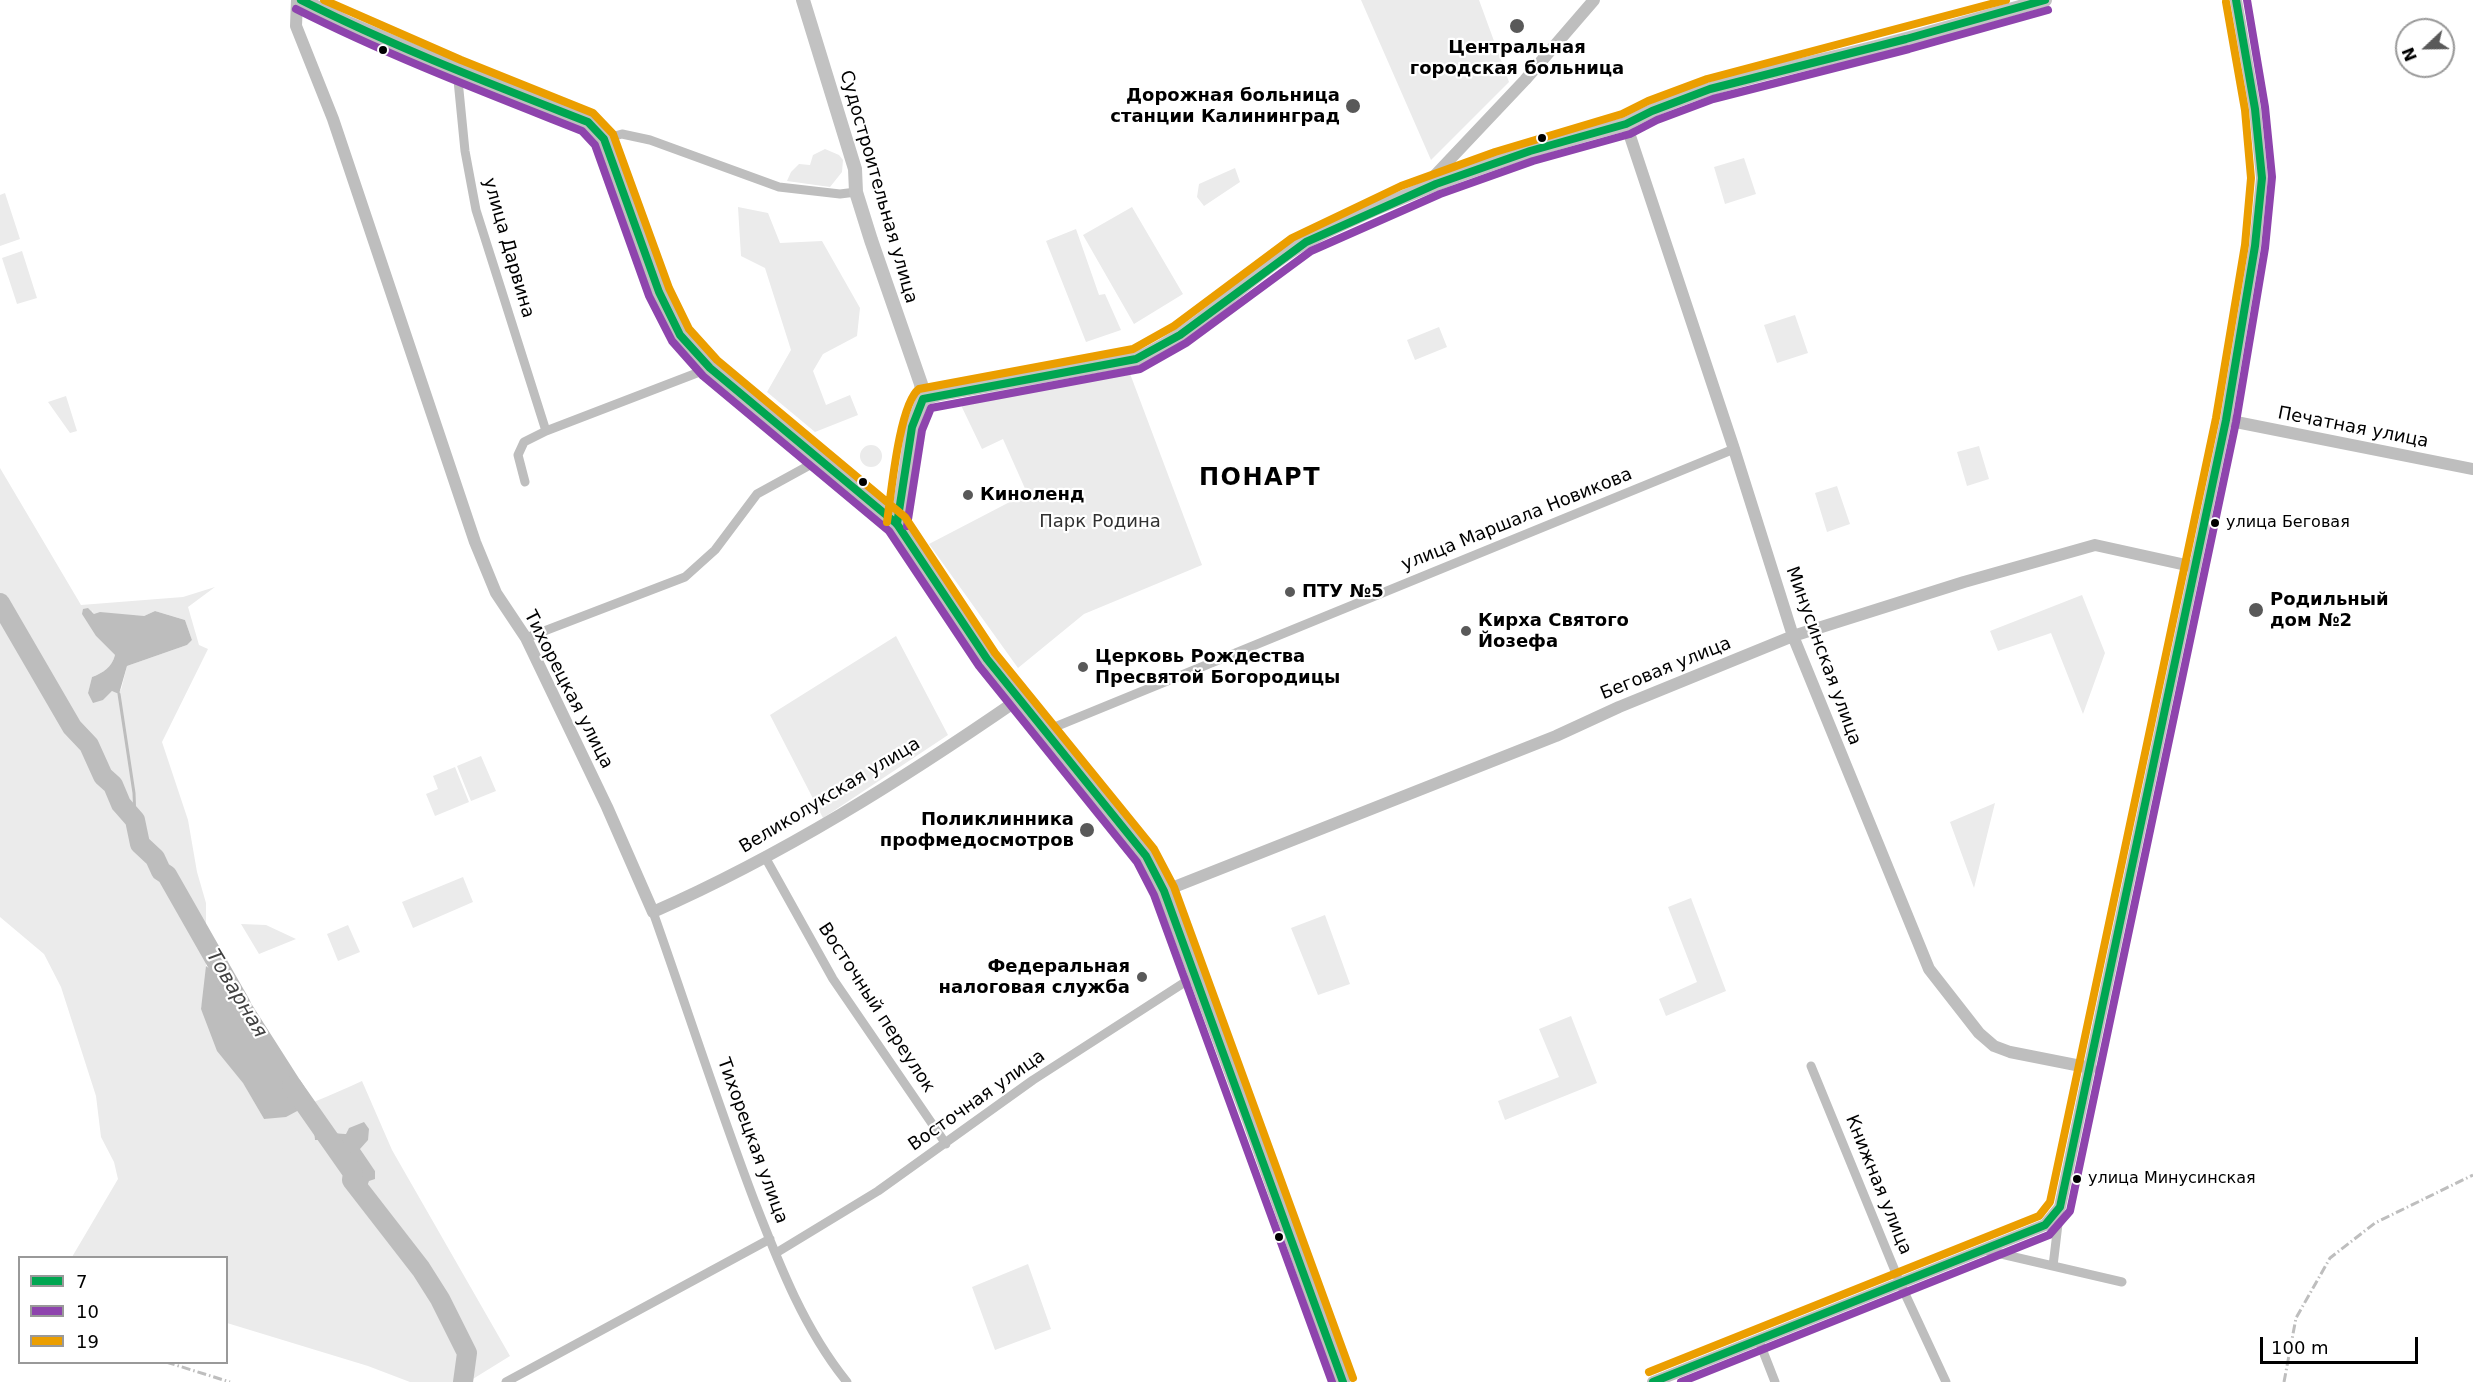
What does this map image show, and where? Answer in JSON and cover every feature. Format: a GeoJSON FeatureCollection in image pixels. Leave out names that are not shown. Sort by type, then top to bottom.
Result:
{"type":"FeatureCollection","features":[{"type":"Feature","properties":{"kind":"main road"},"geometry":{"type":"LineString","coordinates":[[299,0],[456,70],[588,122],[604,139],[659,292],[674,325],[686,343],[710,368],[897,524],[987,660],[1146,856],[1164,891],[1196,975],[1343,1382]]}},
{"type":"Feature","properties":{"kind":"main road","name":"Судостроительная улица"},"geometry":{"type":"LineString","coordinates":[[803,0],[855,169],[856,192],[921,384],[923,399]]}},
{"type":"Feature","properties":{"kind":"main road"},"geometry":{"type":"LineString","coordinates":[[897,524],[912,427],[923,399],[1136,359],[1166,345],[1208,317],[1298,246],[1422,189],[1626,124],[1644,114],[1752,76],[1862,51],[2045,0]]}},
{"type":"Feature","properties":{"kind":"street","name":"Тихорецкая улица"},"geometry":{"type":"LineString","coordinates":[[299,0],[296,26],[333,119],[465,514],[496,593],[526,639],[608,807],[653,912],[701,1057],[770,1239],[806,1321],[828,1358],[847,1382]]}},
{"type":"Feature","properties":{"kind":"street"},"geometry":{"type":"LineString","coordinates":[[1422,189],[1525,80],[1594,0]]}},
{"type":"Feature","properties":{"kind":"street"},"geometry":{"type":"LineString","coordinates":[[2053,1266],[2060,1207],[2226,420],[2255,246],[2262,178],[2255,109],[2235,0]]}},
{"type":"Feature","properties":{"kind":"street","name":"улица Дарвина"},"geometry":{"type":"LineString","coordinates":[[456,70],[465,151],[476,210],[546,430]]}},
{"type":"Feature","properties":{"kind":"street","name":"Минусинская улица"},"geometry":{"type":"LineString","coordinates":[[1626,124],[1734,449],[1793,636],[1880,851],[1934,976],[1979,1033],[1994,1046],[2010,1052],[2091,1068]]}},
{"type":"Feature","properties":{"kind":"street"},"geometry":{"type":"LineString","coordinates":[[604,139],[622,134],[650,140],[779,187],[840,195],[856,192]]}},
{"type":"Feature","properties":{"kind":"street"},"geometry":{"type":"LineString","coordinates":[[525,482],[518,455],[524,442],[546,430],[710,368]]}},
{"type":"Feature","properties":{"kind":"street","name":"Печатная улица"},"geometry":{"type":"LineString","coordinates":[[2226,420],[2473,469]]}},
{"type":"Feature","properties":{"kind":"street","name":"улица Маршала Новикова"},"geometry":{"type":"LineString","coordinates":[[1045,731],[1734,449]]}},
{"type":"Feature","properties":{"kind":"street"},"geometry":{"type":"LineString","coordinates":[[526,639],[685,577],[715,550],[757,494],[808,466],[817,457]]}},
{"type":"Feature","properties":{"kind":"street","name":"Беговая улица"},"geometry":{"type":"LineString","coordinates":[[1164,891],[1556,736],[1619,707],[1793,636],[1964,582],[2095,545],[2195,567]]}},
{"type":"Feature","properties":{"kind":"street","name":"Великолукская улица"},"geometry":{"type":"LineString","coordinates":[[653,912],[765,857],[907,774],[1019,699]]}},
{"type":"Feature","properties":{"kind":"street","name":"Восточный переулок"},"geometry":{"type":"LineString","coordinates":[[765,857],[833,979],[946,1144]]}},
{"type":"Feature","properties":{"kind":"street","name":"Восточная улица"},"geometry":{"type":"LineString","coordinates":[[776,1253],[878,1191],[1033,1080],[1196,975]]}},
{"type":"Feature","properties":{"kind":"street","name":"Книжная улица"},"geometry":{"type":"LineString","coordinates":[[1811,1066],[1900,1283],[1946,1382]]}},
{"type":"Feature","properties":{"kind":"street"},"geometry":{"type":"LineString","coordinates":[[1653,1382],[2045,1226],[2060,1207]]}},
{"type":"Feature","properties":{"kind":"street"},"geometry":{"type":"LineString","coordinates":[[506,1382],[770,1239]]}},
{"type":"Feature","properties":{"kind":"street"},"geometry":{"type":"LineString","coordinates":[[1984,1250],[2122,1282]]}},
{"type":"Feature","properties":{"kind":"street"},"geometry":{"type":"LineString","coordinates":[[1759,1341],[1776,1382]]}},
{"type":"Feature","properties":{"kind":"green space"},"geometry":{"type":"Polygon","coordinates":[[[1361,0],[1479,0],[1509,82],[1431,160],[1361,0]]]}},
{"type":"Feature","properties":{"kind":"green space"},"geometry":{"type":"Polygon","coordinates":[[[825,149],[839,155],[843,160],[842,172],[830,187],[787,181],[791,172],[799,164],[810,165],[813,155],[825,149]]]}},
{"type":"Feature","properties":{"kind":"green space"},"geometry":{"type":"Polygon","coordinates":[[[1744,158],[1756,194],[1725,204],[1714,167],[1744,158]]]}},
{"type":"Feature","properties":{"kind":"green space"},"geometry":{"type":"Polygon","coordinates":[[[1235,168],[1240,182],[1204,206],[1197,197],[1199,184],[1235,168]]]}},
{"type":"Feature","properties":{"kind":"green space"},"geometry":{"type":"Polygon","coordinates":[[[5,193],[20,239],[0,246],[0,195],[5,193]]]}},
{"type":"Feature","properties":{"kind":"green space"},"geometry":{"type":"Polygon","coordinates":[[[738,207],[768,213],[780,243],[822,241],[860,308],[857,336],[823,354],[813,371],[826,405],[850,395],[858,415],[815,432],[767,392],[791,350],[765,268],[741,256],[738,207]]]}},
{"type":"Feature","properties":{"kind":"green space"},"geometry":{"type":"Polygon","coordinates":[[[1132,207],[1183,294],[1134,324],[1083,235],[1132,207]]]}},
{"type":"Feature","properties":{"kind":"green space"},"geometry":{"type":"Polygon","coordinates":[[[1076,229],[1099,295],[1105,294],[1121,330],[1086,342],[1046,241],[1076,229]]]}},
{"type":"Feature","properties":{"kind":"green space"},"geometry":{"type":"Polygon","coordinates":[[[22,251],[37,298],[17,304],[2,258],[22,251]]]}},
{"type":"Feature","properties":{"kind":"green space"},"geometry":{"type":"Polygon","coordinates":[[[1795,315],[1808,353],[1777,363],[1764,325],[1795,315]]]}},
{"type":"Feature","properties":{"kind":"green space"},"geometry":{"type":"Polygon","coordinates":[[[1439,327],[1447,347],[1415,360],[1407,340],[1439,327]]]}},
{"type":"Feature","properties":{"kind":"green space","name":"Парк Родина"},"geometry":{"type":"Polygon","coordinates":[[[1126,363],[1202,565],[1084,614],[1018,668],[929,544],[1027,493],[1003,439],[982,449],[958,399],[1126,363]]]}},
{"type":"Feature","properties":{"kind":"green space"},"geometry":{"type":"Polygon","coordinates":[[[66,396],[77,431],[70,433],[48,402],[66,396]]]}},
{"type":"Feature","properties":{"kind":"green space"},"geometry":{"type":"Polygon","coordinates":[[[871,445],[879,448],[882,456],[879,464],[871,467],[863,464],[860,456],[863,448],[871,445]]]}},
{"type":"Feature","properties":{"kind":"green space"},"geometry":{"type":"Polygon","coordinates":[[[1979,446],[1989,479],[1967,486],[1957,452],[1979,446]]]}},
{"type":"Feature","properties":{"kind":"green space"},"geometry":{"type":"Polygon","coordinates":[[[0,468],[81,605],[183,597],[215,587],[188,607],[199,645],[208,649],[162,742],[188,820],[197,872],[206,903],[206,985],[201,1009],[264,1119],[314,1102],[362,1081],[392,1150],[510,1356],[468,1382],[410,1382],[368,1366],[228,1323],[228,1256],[73,1256],[118,1179],[114,1162],[101,1137],[96,1096],[61,987],[44,954],[0,917],[0,468]],[[92,610],[96,636],[115,655],[112,663],[106,669],[92,677],[88,693],[103,700],[112,691],[121,690],[127,666],[187,645],[192,640],[185,620],[155,611],[144,616],[94,615],[92,610]],[[318,1115],[312,1117],[315,1140],[324,1140],[328,1144],[352,1180],[369,1181],[375,1171],[347,1134],[324,1129],[318,1115]]]}},
{"type":"Feature","properties":{"kind":"green space"},"geometry":{"type":"Polygon","coordinates":[[[1837,486],[1850,524],[1827,532],[1815,493],[1837,486]]]}},
{"type":"Feature","properties":{"kind":"green space"},"geometry":{"type":"Polygon","coordinates":[[[2082,595],[2105,653],[2083,714],[2051,633],[1998,651],[1990,631],[2082,595]]]}},
{"type":"Feature","properties":{"kind":"green space"},"geometry":{"type":"Polygon","coordinates":[[[896,636],[948,735],[823,818],[770,715],[896,636]]]}},
{"type":"Feature","properties":{"kind":"green space"},"geometry":{"type":"Polygon","coordinates":[[[481,756],[496,791],[471,801],[457,766],[481,756]]]}},
{"type":"Feature","properties":{"kind":"green space"},"geometry":{"type":"Polygon","coordinates":[[[455,767],[469,802],[435,816],[426,794],[438,789],[433,776],[455,767]]]}},
{"type":"Feature","properties":{"kind":"green space"},"geometry":{"type":"Polygon","coordinates":[[[1995,803],[1974,888],[1950,822],[1995,803]]]}},
{"type":"Feature","properties":{"kind":"green space"},"geometry":{"type":"Polygon","coordinates":[[[463,877],[473,902],[413,928],[402,902],[463,877]]]}},
{"type":"Feature","properties":{"kind":"green space"},"geometry":{"type":"Polygon","coordinates":[[[1691,898],[1726,991],[1666,1016],[1659,999],[1697,982],[1668,907],[1691,898]]]}},
{"type":"Feature","properties":{"kind":"green space"},"geometry":{"type":"Polygon","coordinates":[[[1325,915],[1350,984],[1318,995],[1291,928],[1325,915]]]}},
{"type":"Feature","properties":{"kind":"green space"},"geometry":{"type":"Polygon","coordinates":[[[241,924],[266,925],[296,939],[259,954],[241,924]]]}},
{"type":"Feature","properties":{"kind":"green space"},"geometry":{"type":"Polygon","coordinates":[[[348,925],[360,952],[338,961],[327,934],[348,925]]]}},
{"type":"Feature","properties":{"kind":"green space"},"geometry":{"type":"Polygon","coordinates":[[[1571,1016],[1597,1083],[1505,1120],[1498,1101],[1559,1077],[1539,1029],[1571,1016]]]}},
{"type":"Feature","properties":{"kind":"green space"},"geometry":{"type":"Polygon","coordinates":[[[1028,1264],[1051,1329],[995,1350],[972,1287],[1028,1264]]]}},
{"type":"Feature","properties":{"kind":"water"},"geometry":{"type":"Polygon","coordinates":[[[88,608],[94,614],[100,612],[144,616],[155,611],[185,620],[192,640],[187,645],[127,666],[119,694],[112,691],[103,700],[93,703],[88,693],[92,677],[106,669],[112,663],[115,655],[96,636],[82,614],[83,609],[88,608]]]}},
{"type":"Feature","properties":{"kind":"water"},"geometry":{"type":"Polygon","coordinates":[[[206,966],[247,997],[314,1102],[286,1117],[264,1119],[243,1083],[217,1051],[201,1009],[206,966]]]}},
{"type":"Feature","properties":{"kind":"water"},"geometry":{"type":"Polygon","coordinates":[[[318,1115],[324,1129],[334,1133],[346,1134],[349,1128],[364,1122],[369,1129],[368,1140],[360,1149],[375,1171],[375,1179],[369,1181],[366,1189],[353,1178],[324,1140],[315,1140],[312,1117],[318,1115]]]}},
{"type":"Feature","properties":{"kind":"waterway","name":"Товарная"},"geometry":{"type":"LineString","coordinates":[[0,603],[72,727],[89,745],[103,776],[113,785],[121,804],[135,820],[140,844],[155,858],[161,871],[167,875],[241,1005]]}},
{"type":"Feature","properties":{"kind":"waterway"},"geometry":{"type":"LineString","coordinates":[[119,694],[134,793],[135,820]]}},
{"type":"Feature","properties":{"kind":"waterway","name":"Товарная"},"geometry":{"type":"LineString","coordinates":[[292,1086],[353,1173],[352,1180],[421,1269],[440,1299],[467,1353],[463,1382]]}},
{"type":"Feature","properties":{"kind":"railway"},"geometry":{"type":"LineString","coordinates":[[2284,1382],[2296,1318],[2330,1258],[2375,1223],[2473,1175]]}},
{"type":"Feature","properties":{"kind":"railway"},"geometry":{"type":"LineString","coordinates":[[172,1364],[230,1382]]}},
{"type":"Feature","properties":{"kind":"transit line","name":"7"},"geometry":{"type":"LineString","coordinates":[[301,0],[407,49],[588,122],[604,139],[659,292],[680,335],[710,368],[897,524],[987,659],[1146,856],[1164,891],[1343,1382]]}},
{"type":"Feature","properties":{"kind":"transit line","name":"19"},"geometry":{"type":"LineString","coordinates":[[324,0],[461,60],[593,113],[613,134],[669,288],[689,329],[717,360],[905,517],[995,653],[1154,849],[1174,887],[1353,1378]]}},
{"type":"Feature","properties":{"kind":"transit line","name":"19"},"geometry":{"type":"LineString","coordinates":[[887,522],[901,431],[906,412],[919,389],[1133,349],[1174,326],[1292,238],[1401,186],[1495,152],[1622,114],[1648,101],[1707,79],[2006,0]]}},
{"type":"Feature","properties":{"kind":"transit line","name":"7"},"geometry":{"type":"LineString","coordinates":[[897,524],[912,427],[923,399],[1136,359],[1180,335],[1306,242],[1436,184],[1530,151],[1626,124],[1652,111],[1710,89],[1906,39],[2045,0]]}},
{"type":"Feature","properties":{"kind":"transit line","name":"7"},"geometry":{"type":"LineString","coordinates":[[1653,1382],[2045,1225],[2060,1207],[2226,420],[2255,246],[2262,178],[2255,109],[2236,0]]}},
{"type":"Feature","properties":{"kind":"transit line","name":"10"},"geometry":{"type":"LineString","coordinates":[[1681,1382],[2049,1235],[2070,1211],[2236,422],[2265,248],[2272,177],[2265,107],[2247,0]]}},
{"type":"Feature","properties":{"kind":"transit line","name":"19"},"geometry":{"type":"LineString","coordinates":[[1649,1372],[2039,1216],[2050,1202],[2216,418],[2245,245],[2251,178],[2245,110],[2226,2]]}},
{"type":"Feature","properties":{"kind":"transit line","name":"10"},"geometry":{"type":"LineString","coordinates":[[296,9],[402,58],[582,131],[595,145],[649,296],[672,341],[703,376],[889,531],[979,666],[1137,862],[1154,895],[1332,1382]]}},
{"type":"Feature","properties":{"kind":"transit line","name":"10"},"geometry":{"type":"LineString","coordinates":[[907,526],[922,430],[931,408],[1140,369],[1186,343],[1311,251],[1440,194],[1533,161],[1630,134],[1657,120],[1713,99],[1909,49],[2048,10]]}},
{"type":"Feature","properties":{"kind":"place","name":"Центральная городская больница"},"geometry":{"type":"Point","coordinates":[1517,26]}},
{"type":"Feature","properties":{"kind":"place","name":"Дорожная больница станции Калининград"},"geometry":{"type":"Point","coordinates":[1353,106]}},
{"type":"Feature","properties":{"kind":"place","name":"Киноленд"},"geometry":{"type":"Point","coordinates":[968,495]}},
{"type":"Feature","properties":{"kind":"place","name":"улица Беговая"},"geometry":{"type":"Point","coordinates":[2215,523]}},
{"type":"Feature","properties":{"kind":"place","name":"ПТУ №5"},"geometry":{"type":"Point","coordinates":[1290,592]}},
{"type":"Feature","properties":{"kind":"place","name":"Родильный дом №2"},"geometry":{"type":"Point","coordinates":[2256,610]}},
{"type":"Feature","properties":{"kind":"place","name":"Кирха Святого Йозефа"},"geometry":{"type":"Point","coordinates":[1466,631]}},
{"type":"Feature","properties":{"kind":"place","name":"Церковь Рождества Пресвятой Богородицы"},"geometry":{"type":"Point","coordinates":[1083,667]}},
{"type":"Feature","properties":{"kind":"place","name":"Поликлинника профмедосмотров"},"geometry":{"type":"Point","coordinates":[1087,830]}},
{"type":"Feature","properties":{"kind":"place","name":"Федеральная налоговая служба"},"geometry":{"type":"Point","coordinates":[1142,977]}},
{"type":"Feature","properties":{"kind":"place","name":"улица Минусинская"},"geometry":{"type":"Point","coordinates":[2077,1179]}},
{"type":"Feature","properties":{"kind":"district","name":"ПОНАРТ"},"geometry":{"type":"Point","coordinates":[1260,479]}}]}
